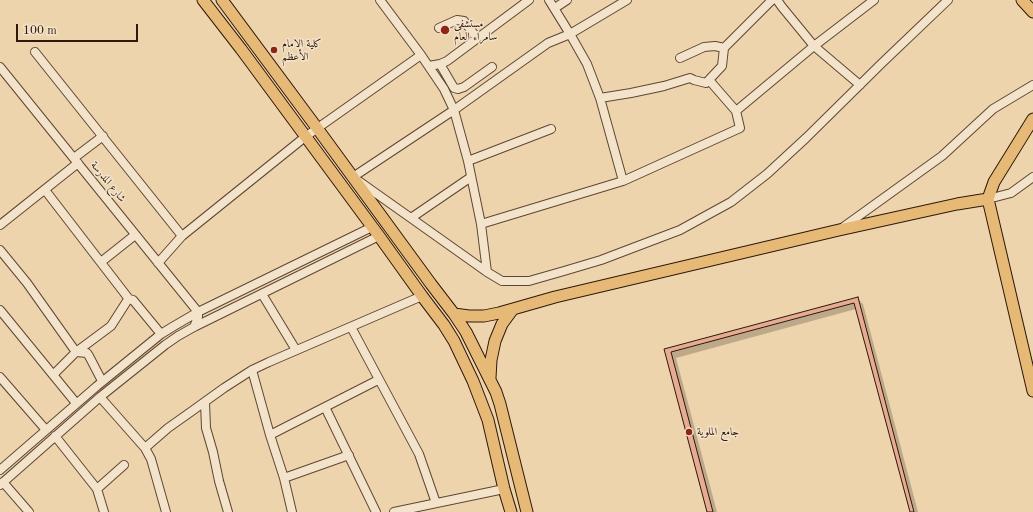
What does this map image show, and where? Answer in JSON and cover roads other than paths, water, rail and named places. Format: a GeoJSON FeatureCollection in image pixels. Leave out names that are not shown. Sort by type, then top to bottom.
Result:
{"type":"FeatureCollection","features":[{"type":"Feature","properties":{"kind":"main road"},"geometry":{"type":"LineString","coordinates":[[204,0],[379,236],[454,341],[473,380],[488,420],[504,489],[511,512]]}},
{"type":"Feature","properties":{"kind":"main road"},"geometry":{"type":"LineString","coordinates":[[222,0],[466,332],[496,392],[527,512]]}},
{"type":"Feature","properties":{"kind":"main road"},"geometry":{"type":"LineString","coordinates":[[1022,0],[1033,12]]}},
{"type":"Feature","properties":{"kind":"main road"},"geometry":{"type":"LineString","coordinates":[[1033,118],[994,182],[988,199],[1033,391]]}},
{"type":"Feature","properties":{"kind":"main road"},"geometry":{"type":"LineString","coordinates":[[454,314],[484,316],[499,313],[555,297],[839,230],[957,204],[988,199]]}},
{"type":"Feature","properties":{"kind":"main road"},"geometry":{"type":"LineString","coordinates":[[490,378],[491,360],[495,341],[502,324],[513,309]]}},
{"type":"Feature","properties":{"kind":"main road"},"geometry":{"type":"LineString","coordinates":[[499,467],[515,463]]}},
{"type":"Feature","properties":{"kind":"street"},"geometry":{"type":"LineString","coordinates":[[380,0],[444,88],[454,110],[468,161],[481,224],[487,272]]}},
{"type":"Feature","properties":{"kind":"street"},"geometry":{"type":"LineString","coordinates":[[428,66],[447,61],[529,0]]}},
{"type":"Feature","properties":{"kind":"street"},"geometry":{"type":"LineString","coordinates":[[549,0],[587,64],[600,98],[624,180]]}},
{"type":"Feature","properties":{"kind":"street"},"geometry":{"type":"LineString","coordinates":[[555,8],[567,0]]}},
{"type":"Feature","properties":{"kind":"street"},"geometry":{"type":"LineString","coordinates":[[627,0],[570,34],[548,43],[454,110],[353,177],[487,272],[502,281],[529,281],[564,272],[601,260],[680,230],[731,202],[767,174],[806,138],[948,0]]}},
{"type":"Feature","properties":{"kind":"street"},"geometry":{"type":"LineString","coordinates":[[600,98],[664,86],[690,78],[706,83],[722,66],[724,48],[772,0]]}},
{"type":"Feature","properties":{"kind":"street"},"geometry":{"type":"LineString","coordinates":[[777,0],[814,46],[860,84]]}},
{"type":"Feature","properties":{"kind":"street"},"geometry":{"type":"LineString","coordinates":[[736,111],[814,46],[874,0]]}},
{"type":"Feature","properties":{"kind":"street"},"geometry":{"type":"LineString","coordinates":[[439,28],[457,20],[464,21],[477,38]]}},
{"type":"Feature","properties":{"kind":"street"},"geometry":{"type":"LineString","coordinates":[[680,58],[704,47],[715,46],[724,48]]}},
{"type":"Feature","properties":{"kind":"street"},"geometry":{"type":"LineString","coordinates":[[35,52],[182,236]]}},
{"type":"Feature","properties":{"kind":"street"},"geometry":{"type":"LineString","coordinates":[[158,263],[182,236],[305,137],[421,55]]}},
{"type":"Feature","properties":{"kind":"street"},"geometry":{"type":"LineString","coordinates":[[440,64],[454,88],[458,89],[464,87],[492,67]]}},
{"type":"Feature","properties":{"kind":"street","name":"شارع المدرسة"},"geometry":{"type":"LineString","coordinates":[[0,67],[198,312]]}},
{"type":"Feature","properties":{"kind":"street"},"geometry":{"type":"LineString","coordinates":[[481,224],[624,180],[740,128],[736,111],[709,80]]}},
{"type":"Feature","properties":{"kind":"street"},"geometry":{"type":"LineString","coordinates":[[839,230],[942,156],[993,109],[1033,85]]}},
{"type":"Feature","properties":{"kind":"street"},"geometry":{"type":"LineString","coordinates":[[468,161],[551,129]]}},
{"type":"Feature","properties":{"kind":"street"},"geometry":{"type":"LineString","coordinates":[[0,226],[45,190],[103,136]]}},
{"type":"Feature","properties":{"kind":"street"},"geometry":{"type":"LineString","coordinates":[[411,218],[471,177]]}},
{"type":"Feature","properties":{"kind":"street"},"geometry":{"type":"LineString","coordinates":[[988,199],[1011,193],[1033,177]]}},
{"type":"Feature","properties":{"kind":"street"},"geometry":{"type":"LineString","coordinates":[[45,190],[129,299],[133,300],[162,334]]}},
{"type":"Feature","properties":{"kind":"street"},"geometry":{"type":"LineString","coordinates":[[0,470],[102,381],[162,334],[198,312],[372,227]]}},
{"type":"Feature","properties":{"kind":"street"},"geometry":{"type":"LineString","coordinates":[[101,262],[136,235]]}},
{"type":"Feature","properties":{"kind":"street"},"geometry":{"type":"LineString","coordinates":[[29,512],[2,483],[100,396],[165,345],[194,327],[379,236]]}},
{"type":"Feature","properties":{"kind":"street"},"geometry":{"type":"LineString","coordinates":[[0,250],[27,283],[76,352],[87,353],[102,381]]}},
{"type":"Feature","properties":{"kind":"street"},"geometry":{"type":"LineString","coordinates":[[262,294],[296,350]]}},
{"type":"Feature","properties":{"kind":"street"},"geometry":{"type":"LineString","coordinates":[[145,448],[168,428],[252,370],[422,296]]}},
{"type":"Feature","properties":{"kind":"street"},"geometry":{"type":"LineString","coordinates":[[54,375],[76,352],[111,326],[129,299]]}},
{"type":"Feature","properties":{"kind":"street"},"geometry":{"type":"LineString","coordinates":[[0,310],[76,403]]}},
{"type":"Feature","properties":{"kind":"street"},"geometry":{"type":"LineString","coordinates":[[194,327],[198,318],[198,312]]}},
{"type":"Feature","properties":{"kind":"street"},"geometry":{"type":"LineString","coordinates":[[351,327],[378,380],[419,454],[436,503]]}},
{"type":"Feature","properties":{"kind":"street"},"geometry":{"type":"LineString","coordinates":[[252,370],[270,435],[284,478],[292,512]]}},
{"type":"Feature","properties":{"kind":"street"},"geometry":{"type":"LineString","coordinates":[[0,377],[46,430]]}},
{"type":"Feature","properties":{"kind":"street"},"geometry":{"type":"LineString","coordinates":[[270,435],[378,380]]}},
{"type":"Feature","properties":{"kind":"street"},"geometry":{"type":"LineString","coordinates":[[100,396],[145,448],[151,459],[166,512]]}},
{"type":"Feature","properties":{"kind":"street"},"geometry":{"type":"LineString","coordinates":[[204,402],[206,428],[228,512]]}},
{"type":"Feature","properties":{"kind":"street"},"geometry":{"type":"LineString","coordinates":[[326,407],[376,512]]}},
{"type":"Feature","properties":{"kind":"street"},"geometry":{"type":"LineString","coordinates":[[55,436],[97,488],[104,512]]}},
{"type":"Feature","properties":{"kind":"street"},"geometry":{"type":"LineString","coordinates":[[284,478],[349,455]]}},
{"type":"Feature","properties":{"kind":"street"},"geometry":{"type":"LineString","coordinates":[[97,488],[124,465]]}},
{"type":"Feature","properties":{"kind":"street"},"geometry":{"type":"LineString","coordinates":[[394,512],[504,489]]}},
{"type":"Feature","properties":{"kind":"place","name":"مستشفى سامراء العام"},"geometry":{"type":"Point","coordinates":[445,30]}},
{"type":"Feature","properties":{"kind":"place","name":"كلية الامام الأعظم"},"geometry":{"type":"Point","coordinates":[274,50]}},
{"type":"Feature","properties":{"kind":"place","name":"جامع الملوية"},"geometry":{"type":"Point","coordinates":[689,432]}}]}
